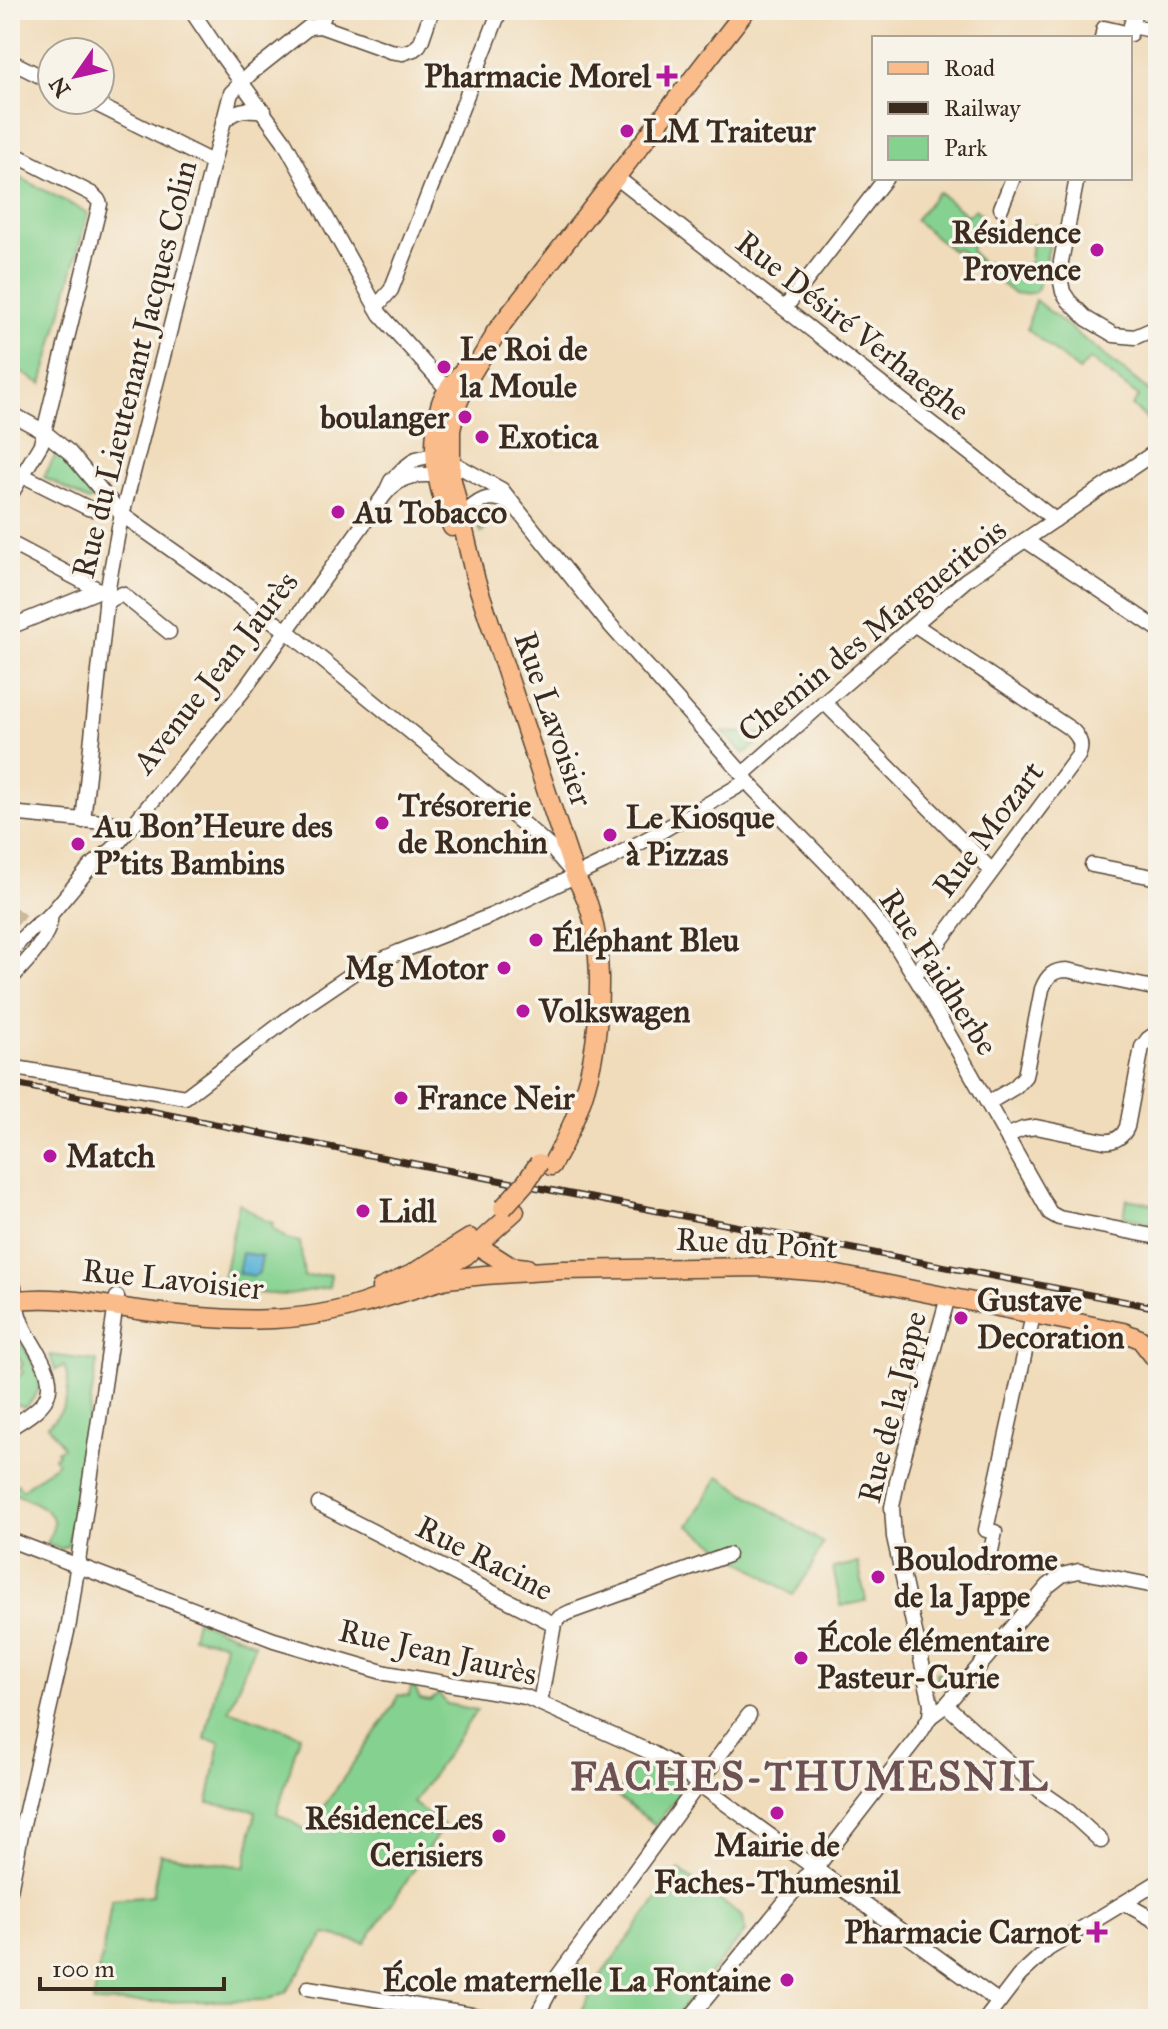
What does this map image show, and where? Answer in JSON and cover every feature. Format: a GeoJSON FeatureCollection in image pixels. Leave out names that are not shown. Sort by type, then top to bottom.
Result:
{"type":"FeatureCollection","features":[{"type":"Feature","properties":{"kind":"main road"},"geometry":{"type":"LineString","coordinates":[[456,388],[746,10]]}},
{"type":"Feature","properties":{"kind":"main road","name":"Rue Lavoisier"},"geometry":{"type":"LineString","coordinates":[[456,388],[439,409],[441,465],[476,581],[575,876],[590,908],[597,947],[599,994],[596,1042],[583,1100],[576,1117],[545,1164]]}},
{"type":"Feature","properties":{"kind":"main road","name":"Rue Lavoisier"},"geometry":{"type":"LineString","coordinates":[[116,1302],[220,1319],[263,1320],[305,1316],[364,1304],[456,1263],[538,1185],[573,1105],[584,1056],[589,1009],[588,944],[575,876]]}},
{"type":"Feature","properties":{"kind":"main road"},"geometry":{"type":"LineString","coordinates":[[508,1213],[502,1237],[507,1254],[518,1264],[533,1268]]}},
{"type":"Feature","properties":{"kind":"main road"},"geometry":{"type":"LineString","coordinates":[[472,1246],[476,1259],[486,1267],[507,1274]]}},
{"type":"Feature","properties":{"kind":"main road","name":"Rue Lavoisier"},"geometry":{"type":"LineString","coordinates":[[12,1293],[239,1312],[304,1306],[383,1287],[472,1246]]}},
{"type":"Feature","properties":{"kind":"main road","name":"Rue du Pont"},"geometry":{"type":"LineString","coordinates":[[472,1246],[510,1266],[561,1270]]}},
{"type":"Feature","properties":{"kind":"main road","name":"Rue du Pont"},"geometry":{"type":"LineString","coordinates":[[364,1304],[447,1279],[561,1270],[786,1268],[823,1272],[1129,1333],[1145,1343],[1158,1362]]}},
{"type":"Feature","properties":{"kind":"street"},"geometry":{"type":"LineString","coordinates":[[191,10],[299,165],[376,307],[456,388]]}},
{"type":"Feature","properties":{"kind":"street"},"geometry":{"type":"LineString","coordinates":[[320,26],[326,10]]}},
{"type":"Feature","properties":{"kind":"street"},"geometry":{"type":"LineString","coordinates":[[241,81],[309,27],[320,26],[390,51],[403,53],[414,49],[422,39],[432,10]]}},
{"type":"Feature","properties":{"kind":"street"},"geometry":{"type":"LineString","coordinates":[[376,307],[391,290],[500,10]]}},
{"type":"Feature","properties":{"kind":"street"},"geometry":{"type":"LineString","coordinates":[[1103,33],[1130,34],[1135,10]]}},
{"type":"Feature","properties":{"kind":"street"},"geometry":{"type":"LineString","coordinates":[[1131,26],[1158,31]]}},
{"type":"Feature","properties":{"kind":"street"},"geometry":{"type":"LineString","coordinates":[[10,61],[36,74]]}},
{"type":"Feature","properties":{"kind":"street","name":"Rue du Lieutenant Jacques Colin"},"geometry":{"type":"LineString","coordinates":[[83,821],[105,593],[121,514],[231,93],[241,81]]}},
{"type":"Feature","properties":{"kind":"street","name":"Rue du Lieutenant Jacques Colin"},"geometry":{"type":"LineString","coordinates":[[223,122],[235,112],[264,111]]}},
{"type":"Feature","properties":{"kind":"street"},"geometry":{"type":"LineString","coordinates":[[116,114],[212,162]]}},
{"type":"Feature","properties":{"kind":"street"},"geometry":{"type":"LineString","coordinates":[[10,152],[92,194],[100,204],[41,444],[10,496]]}},
{"type":"Feature","properties":{"kind":"street","name":"Rue Désiré Verhaeghe"},"geometry":{"type":"LineString","coordinates":[[616,177],[1055,520]]}},
{"type":"Feature","properties":{"kind":"street"},"geometry":{"type":"LineString","coordinates":[[785,308],[884,180]]}},
{"type":"Feature","properties":{"kind":"street"},"geometry":{"type":"LineString","coordinates":[[1001,208],[1012,180]]}},
{"type":"Feature","properties":{"kind":"street"},"geometry":{"type":"LineString","coordinates":[[1077,180],[1059,272],[1063,292],[1087,319],[1114,335],[1135,337],[1158,327]]}},
{"type":"Feature","properties":{"kind":"street"},"geometry":{"type":"LineString","coordinates":[[10,413],[43,431],[75,458],[121,514],[287,631],[541,839],[575,876]]}},
{"type":"Feature","properties":{"kind":"street","name":"Chemin des Margueritois"},"geometry":{"type":"LineString","coordinates":[[10,1067],[185,1097],[306,1005],[358,970],[493,915],[575,876],[660,832],[745,778],[824,702],[966,580],[1158,450]]}},
{"type":"Feature","properties":{"kind":"street","name":"Avenue Jean Jaurès"},"geometry":{"type":"LineString","coordinates":[[10,952],[29,926],[51,914],[91,866],[110,853],[243,691],[385,494],[391,481],[408,464],[422,457],[441,465]]}},
{"type":"Feature","properties":{"kind":"street","name":"Rue Faidherbe"},"geometry":{"type":"LineString","coordinates":[[441,465],[502,490],[604,618],[745,778],[863,902],[915,975],[1045,1206],[1054,1216],[1158,1237]]}},
{"type":"Feature","properties":{"kind":"street"},"geometry":{"type":"LineString","coordinates":[[24,476],[88,508],[100,508],[109,500]]}},
{"type":"Feature","properties":{"kind":"street"},"geometry":{"type":"LineString","coordinates":[[458,523],[477,503],[490,498],[503,500],[518,509]]}},
{"type":"Feature","properties":{"kind":"street"},"geometry":{"type":"LineString","coordinates":[[1025,540],[1158,629]]}},
{"type":"Feature","properties":{"kind":"street"},"geometry":{"type":"LineString","coordinates":[[10,543],[105,593]]}},
{"type":"Feature","properties":{"kind":"street"},"geometry":{"type":"LineString","coordinates":[[10,627],[105,593],[122,594],[169,632]]}},
{"type":"Feature","properties":{"kind":"street","name":"Rue Mozart"},"geometry":{"type":"LineString","coordinates":[[915,625],[1072,730],[1081,748],[915,975]]}},
{"type":"Feature","properties":{"kind":"street"},"geometry":{"type":"LineString","coordinates":[[824,702],[992,871]]}},
{"type":"Feature","properties":{"kind":"street"},"geometry":{"type":"LineString","coordinates":[[10,813],[134,825]]}},
{"type":"Feature","properties":{"kind":"street"},"geometry":{"type":"LineString","coordinates":[[1092,865],[1158,878]]}},
{"type":"Feature","properties":{"kind":"street","name":"Avenue Jean Jaurès"},"geometry":{"type":"LineString","coordinates":[[10,980],[46,937],[51,914]]}},
{"type":"Feature","properties":{"kind":"street"},"geometry":{"type":"LineString","coordinates":[[988,1103],[1015,1087],[1025,1076],[1042,989],[1051,974],[1067,970],[1158,989]]}},
{"type":"Feature","properties":{"kind":"street"},"geometry":{"type":"LineString","coordinates":[[1006,1136],[1036,1127],[1104,1141],[1119,1137],[1127,1127],[1142,1047],[1158,1032]]}},
{"type":"Feature","properties":{"kind":"street"},"geometry":{"type":"LineString","coordinates":[[10,1428],[44,1402],[50,1384],[48,1373],[23,1327],[12,1293]]}},
{"type":"Feature","properties":{"kind":"street","name":"Rue de la Jappe"},"geometry":{"type":"LineString","coordinates":[[930,1717],[931,1704],[895,1544],[892,1507],[948,1297]]}},
{"type":"Feature","properties":{"kind":"street"},"geometry":{"type":"LineString","coordinates":[[10,1891],[69,1623],[116,1302]]}},
{"type":"Feature","properties":{"kind":"street"},"geometry":{"type":"LineString","coordinates":[[988,1565],[995,1532],[986,1530],[1033,1315]]}},
{"type":"Feature","properties":{"kind":"street","name":"Rue Racine"},"geometry":{"type":"LineString","coordinates":[[319,1504],[554,1624],[540,1703]]}},
{"type":"Feature","properties":{"kind":"street","name":"Rue Jean Jaurès"},"geometry":{"type":"LineString","coordinates":[[10,1540],[258,1635],[378,1671],[526,1697],[652,1753],[999,2002]]}},
{"type":"Feature","properties":{"kind":"street"},"geometry":{"type":"LineString","coordinates":[[554,1624],[564,1614],[728,1555]]}},
{"type":"Feature","properties":{"kind":"street"},"geometry":{"type":"LineString","coordinates":[[689,2019],[815,1868],[930,1717],[946,1705],[1040,1595],[1062,1575],[1073,1571],[1155,1586]]}},
{"type":"Feature","properties":{"kind":"street"},"geometry":{"type":"LineString","coordinates":[[946,1705],[1101,1841]]}},
{"type":"Feature","properties":{"kind":"street"},"geometry":{"type":"LineString","coordinates":[[535,2019],[558,1976],[749,1715]]}},
{"type":"Feature","properties":{"kind":"street"},"geometry":{"type":"LineString","coordinates":[[10,1804],[27,1807]]}},
{"type":"Feature","properties":{"kind":"street"},"geometry":{"type":"LineString","coordinates":[[986,2019],[1019,1976],[1048,1949],[1158,1882]]}},
{"type":"Feature","properties":{"kind":"street"},"geometry":{"type":"LineString","coordinates":[[1124,1903],[1158,1922]]}},
{"type":"Feature","properties":{"kind":"street"},"geometry":{"type":"LineString","coordinates":[[308,1988],[496,2019]]}},
{"type":"Feature","properties":{"kind":"green space"},"geometry":{"type":"Polygon","coordinates":[[[10,160],[17,164],[13,174],[88,213],[42,384],[10,366],[10,160]]]}},
{"type":"Feature","properties":{"kind":"green space"},"geometry":{"type":"Polygon","coordinates":[[[938,192],[968,216],[975,209],[982,215],[976,222],[971,251],[980,262],[1023,268],[1030,262],[1033,225],[1051,228],[1051,241],[1037,290],[1014,294],[957,248],[953,251],[915,220],[938,192]]]}},
{"type":"Feature","properties":{"kind":"green space"},"geometry":{"type":"Polygon","coordinates":[[[1035,300],[1158,398],[1158,428],[1132,406],[1139,397],[1090,359],[1079,371],[1027,329],[1035,300]]]}},
{"type":"Feature","properties":{"kind":"green space"},"geometry":{"type":"Polygon","coordinates":[[[59,455],[93,495],[91,500],[44,477],[55,456],[59,455]]]}},
{"type":"Feature","properties":{"kind":"green space"},"geometry":{"type":"Polygon","coordinates":[[[503,507],[508,513],[481,532],[477,524],[483,517],[491,510],[503,507]]]}},
{"type":"Feature","properties":{"kind":"green space"},"geometry":{"type":"Polygon","coordinates":[[[723,732],[769,734],[744,754],[723,732]]]}},
{"type":"Feature","properties":{"kind":"green space"},"geometry":{"type":"Polygon","coordinates":[[[1127,1199],[1158,1205],[1158,1224],[1124,1217],[1127,1199]]]}},
{"type":"Feature","properties":{"kind":"green space"},"geometry":{"type":"Polygon","coordinates":[[[239,1203],[273,1223],[272,1228],[287,1239],[300,1242],[304,1277],[331,1274],[329,1287],[284,1295],[221,1290],[239,1203]]]}},
{"type":"Feature","properties":{"kind":"green space"},"geometry":{"type":"Polygon","coordinates":[[[15,1336],[38,1374],[38,1391],[24,1407],[14,1403],[10,1405],[10,1382],[23,1373],[20,1367],[23,1364],[13,1349],[10,1350],[10,1339],[15,1336]]]}},
{"type":"Feature","properties":{"kind":"green space"},"geometry":{"type":"Polygon","coordinates":[[[50,1355],[97,1361],[68,1545],[61,1549],[47,1544],[53,1523],[49,1513],[10,1492],[18,1484],[22,1490],[57,1463],[54,1457],[58,1454],[56,1451],[63,1447],[48,1425],[64,1406],[68,1391],[67,1375],[64,1366],[55,1370],[50,1355]]]}},
{"type":"Feature","properties":{"kind":"green space"},"geometry":{"type":"Polygon","coordinates":[[[719,1476],[823,1543],[793,1595],[689,1526],[719,1476]]]}},
{"type":"Feature","properties":{"kind":"green space"},"geometry":{"type":"Polygon","coordinates":[[[858,1563],[866,1601],[841,1606],[833,1568],[858,1563]]]}},
{"type":"Feature","properties":{"kind":"green space"},"geometry":{"type":"Polygon","coordinates":[[[196,1620],[255,1643],[229,1710],[300,1735],[277,1813],[307,1831],[398,1695],[409,1696],[411,1687],[415,1688],[420,1699],[430,1701],[439,1694],[447,1704],[477,1710],[413,1803],[444,1825],[365,1943],[325,1934],[286,1992],[267,2000],[93,2003],[112,1900],[152,1896],[160,1854],[245,1867],[256,1811],[208,1803],[220,1742],[205,1739],[225,1643],[192,1637],[196,1620]]]}},
{"type":"Feature","properties":{"kind":"green space"},"geometry":{"type":"Polygon","coordinates":[[[960,1671],[961,1676],[953,1683],[940,1686],[936,1673],[960,1671]]]}},
{"type":"Feature","properties":{"kind":"green space"},"geometry":{"type":"Polygon","coordinates":[[[641,1758],[682,1783],[678,1795],[656,1825],[616,1796],[641,1758]]]}},
{"type":"Feature","properties":{"kind":"green space"},"geometry":{"type":"Polygon","coordinates":[[[679,1870],[743,1917],[745,1932],[673,2019],[577,2019],[598,1979],[679,1870]]]}},
{"type":"Feature","properties":{"kind":"water"},"geometry":{"type":"Polygon","coordinates":[[[242,1253],[262,1256],[259,1273],[254,1276],[238,1273],[242,1253]]]}},
{"type":"Feature","properties":{"kind":"tunnel"},"geometry":{"type":"LineString","coordinates":[[10,912],[23,922]]}},
{"type":"Feature","properties":{"kind":"railway"},"geometry":{"type":"LineString","coordinates":[[10,1083],[1158,1308]]}},
{"type":"Feature","properties":{"kind":"place","name":"Pharmacie Morel"},"geometry":{"type":"Point","coordinates":[667,76]}},
{"type":"Feature","properties":{"kind":"place","name":"LM Traiteur"},"geometry":{"type":"Point","coordinates":[627,131]}},
{"type":"Feature","properties":{"kind":"place","name":"Résidence Provence"},"geometry":{"type":"Point","coordinates":[1097,250]}},
{"type":"Feature","properties":{"kind":"place","name":"Le Roi de la Moule"},"geometry":{"type":"Point","coordinates":[444,367]}},
{"type":"Feature","properties":{"kind":"place","name":"boulanger"},"geometry":{"type":"Point","coordinates":[465,417]}},
{"type":"Feature","properties":{"kind":"place","name":"Exotica"},"geometry":{"type":"Point","coordinates":[482,437]}},
{"type":"Feature","properties":{"kind":"place","name":"Au Tobacco"},"geometry":{"type":"Point","coordinates":[338,512]}},
{"type":"Feature","properties":{"kind":"place","name":"Trésorerie de Ronchin"},"geometry":{"type":"Point","coordinates":[382,823]}},
{"type":"Feature","properties":{"kind":"place","name":"Le Kiosque à Pizzas"},"geometry":{"type":"Point","coordinates":[610,835]}},
{"type":"Feature","properties":{"kind":"place","name":"Au Bon'Heure des P'tits Bambins"},"geometry":{"type":"Point","coordinates":[78,844]}},
{"type":"Feature","properties":{"kind":"place","name":"Éléphant Bleu"},"geometry":{"type":"Point","coordinates":[536,940]}},
{"type":"Feature","properties":{"kind":"place","name":"Mg Motor"},"geometry":{"type":"Point","coordinates":[504,968]}},
{"type":"Feature","properties":{"kind":"place","name":"Volkswagen"},"geometry":{"type":"Point","coordinates":[523,1011]}},
{"type":"Feature","properties":{"kind":"place","name":"France Neir"},"geometry":{"type":"Point","coordinates":[401,1098]}},
{"type":"Feature","properties":{"kind":"place","name":"Match"},"geometry":{"type":"Point","coordinates":[50,1156]}},
{"type":"Feature","properties":{"kind":"place","name":"Lidl"},"geometry":{"type":"Point","coordinates":[363,1211]}},
{"type":"Feature","properties":{"kind":"place","name":"Gustave Decoration"},"geometry":{"type":"Point","coordinates":[961,1318]}},
{"type":"Feature","properties":{"kind":"place","name":"Boulodrome de la Jappe"},"geometry":{"type":"Point","coordinates":[878,1577]}},
{"type":"Feature","properties":{"kind":"place","name":"École élémentaire Pasteur-Curie"},"geometry":{"type":"Point","coordinates":[801,1658]}},
{"type":"Feature","properties":{"kind":"place","name":"Mairie de Faches-Thumesnil"},"geometry":{"type":"Point","coordinates":[777,1813]}},
{"type":"Feature","properties":{"kind":"place","name":"RésidenceLes Cerisiers"},"geometry":{"type":"Point","coordinates":[499,1836]}},
{"type":"Feature","properties":{"kind":"place","name":"Pharmacie Carnot"},"geometry":{"type":"Point","coordinates":[1097,1932]}},
{"type":"Feature","properties":{"kind":"place","name":"École maternelle La Fontaine"},"geometry":{"type":"Point","coordinates":[787,1980]}},
{"type":"Feature","properties":{"kind":"district","name":"FACHES-THUMESNIL"},"geometry":{"type":"Point","coordinates":[810,1776]}}]}
